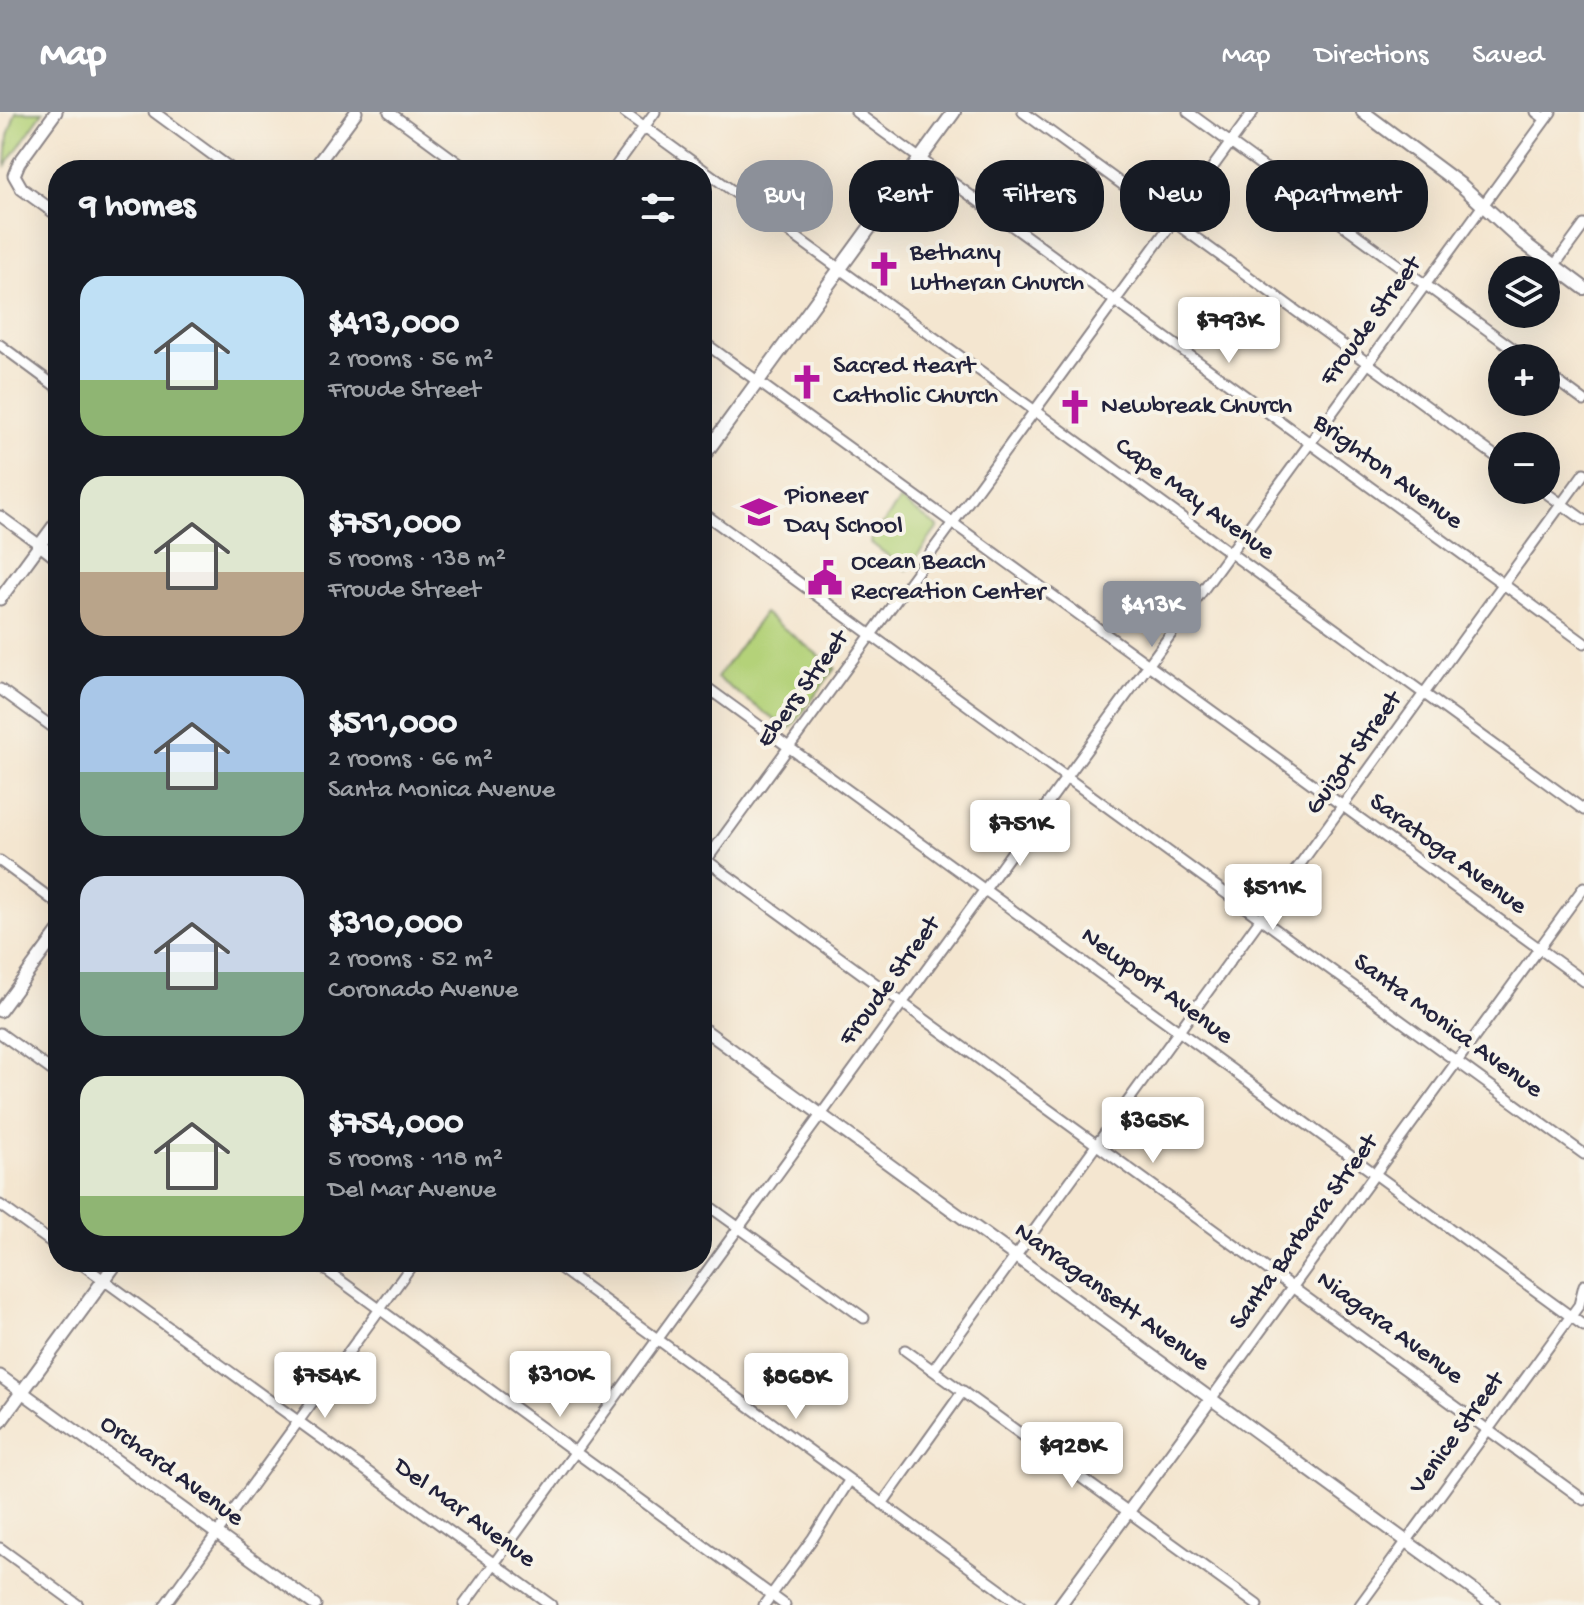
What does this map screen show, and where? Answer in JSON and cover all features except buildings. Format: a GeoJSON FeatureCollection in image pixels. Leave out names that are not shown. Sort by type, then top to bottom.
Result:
{"type":"FeatureCollection","features":[{"type":"Feature","properties":{"kind":"main road"},"geometry":{"type":"LineString","coordinates":[[712,444],[954,112]]}},
{"type":"Feature","properties":{"kind":"main road"},"geometry":{"type":"LineString","coordinates":[[1363,112],[1483,204],[1541,256]]}},
{"type":"Feature","properties":{"kind":"main road"},"geometry":{"type":"LineString","coordinates":[[1560,270],[1584,288]]}},
{"type":"Feature","properties":{"kind":"main road"},"geometry":{"type":"LineString","coordinates":[[0,1422],[110,1272]]}},
{"type":"Feature","properties":{"kind":"street"},"geometry":{"type":"LineString","coordinates":[[48,208],[15,181],[15,169],[56,112]]}},
{"type":"Feature","properties":{"kind":"street"},"geometry":{"type":"LineString","coordinates":[[154,112],[219,160]]}},
{"type":"Feature","properties":{"kind":"street"},"geometry":{"type":"LineString","coordinates":[[320,160],[356,112]]}},
{"type":"Feature","properties":{"kind":"street"},"geometry":{"type":"LineString","coordinates":[[389,112],[454,160]]}},
{"type":"Feature","properties":{"kind":"street","name":"Cape May Avenue"},"geometry":{"type":"LineString","coordinates":[[624,112],[690,160]]}},
{"type":"Feature","properties":{"kind":"street"},"geometry":{"type":"LineString","coordinates":[[620,160],[655,112]]}},
{"type":"Feature","properties":{"kind":"street","name":"Brighton Avenue"},"geometry":{"type":"LineString","coordinates":[[856,112],[1584,643]]}},
{"type":"Feature","properties":{"kind":"street"},"geometry":{"type":"LineString","coordinates":[[1023,112],[1120,182]]}},
{"type":"Feature","properties":{"kind":"street"},"geometry":{"type":"LineString","coordinates":[[1188,112],[1507,344]]}},
{"type":"Feature","properties":{"kind":"street","name":"Ebers Street"},"geometry":{"type":"LineString","coordinates":[[1218,160],[1253,112]]}},
{"type":"Feature","properties":{"kind":"street"},"geometry":{"type":"LineString","coordinates":[[1536,112],[1548,116]]}},
{"type":"Feature","properties":{"kind":"street","name":"Froude Street"},"geometry":{"type":"LineString","coordinates":[[712,1264],[1548,116]]}},
{"type":"Feature","properties":{"kind":"street","name":"Cape May Avenue"},"geometry":{"type":"LineString","coordinates":[[712,176],[1584,810]]}},
{"type":"Feature","properties":{"kind":"street"},"geometry":{"type":"LineString","coordinates":[[1560,258],[1584,225]]}},
{"type":"Feature","properties":{"kind":"street","name":"Ebers Street"},"geometry":{"type":"LineString","coordinates":[[712,849],[1036,412],[1165,232]]}},
{"type":"Feature","properties":{"kind":"street"},"geometry":{"type":"LineString","coordinates":[[1188,232],[1488,451]]}},
{"type":"Feature","properties":{"kind":"street"},"geometry":{"type":"LineString","coordinates":[[0,345],[48,381]]}},
{"type":"Feature","properties":{"kind":"street","name":"Saratoga Avenue"},"geometry":{"type":"LineString","coordinates":[[712,348],[1584,981]]}},
{"type":"Feature","properties":{"kind":"street"},"geometry":{"type":"LineString","coordinates":[[1560,383],[1584,401]]}},
{"type":"Feature","properties":{"kind":"street","name":"Guizot Street"},"geometry":{"type":"LineString","coordinates":[[933,1370],[1584,473]]}},
{"type":"Feature","properties":{"kind":"street"},"geometry":{"type":"LineString","coordinates":[[1562,504],[1584,520]]}},
{"type":"Feature","properties":{"kind":"street"},"geometry":{"type":"LineString","coordinates":[[0,516],[48,551]]}},
{"type":"Feature","properties":{"kind":"street","name":"Santa Monica Avenue"},"geometry":{"type":"LineString","coordinates":[[712,519],[1584,1154]]}},
{"type":"Feature","properties":{"kind":"street"},"geometry":{"type":"LineString","coordinates":[[0,599],[48,534]]}},
{"type":"Feature","properties":{"kind":"street"},"geometry":{"type":"LineString","coordinates":[[0,689],[48,724]]}},
{"type":"Feature","properties":{"kind":"street","name":"Newport Avenue"},"geometry":{"type":"LineString","coordinates":[[712,691],[1584,1326]]}},
{"type":"Feature","properties":{"kind":"street"},"geometry":{"type":"LineString","coordinates":[[0,861],[48,897]]}},
{"type":"Feature","properties":{"kind":"street","name":"Niagara Avenue"},"geometry":{"type":"LineString","coordinates":[[712,867],[903,1002],[1584,1500]]}},
{"type":"Feature","properties":{"kind":"street","name":"Santa Barbara Street"},"geometry":{"type":"LineString","coordinates":[[1060,1605],[1584,887]]}},
{"type":"Feature","properties":{"kind":"street"},"geometry":{"type":"LineString","coordinates":[[0,1011],[48,946]]}},
{"type":"Feature","properties":{"kind":"street"},"geometry":{"type":"LineString","coordinates":[[0,1033],[48,1068]]}},
{"type":"Feature","properties":{"kind":"street","name":"Narragansett Avenue"},"geometry":{"type":"LineString","coordinates":[[712,1035],[1494,1605]]}},
{"type":"Feature","properties":{"kind":"street"},"geometry":{"type":"LineString","coordinates":[[0,1205],[48,1240]]}},
{"type":"Feature","properties":{"kind":"street"},"geometry":{"type":"LineString","coordinates":[[712,1208],[864,1318]]}},
{"type":"Feature","properties":{"kind":"street","name":"Del Mar Avenue"},"geometry":{"type":"LineString","coordinates":[[93,1272],[551,1605]]}},
{"type":"Feature","properties":{"kind":"street"},"geometry":{"type":"LineString","coordinates":[[329,1272],[785,1605]]}},
{"type":"Feature","properties":{"kind":"street"},"geometry":{"type":"LineString","coordinates":[[165,1605],[407,1272]]}},
{"type":"Feature","properties":{"kind":"street"},"geometry":{"type":"LineString","coordinates":[[566,1272],[1021,1605]]}},
{"type":"Feature","properties":{"kind":"street","name":"Froude Street"},"geometry":{"type":"LineString","coordinates":[[464,1605],[706,1272]]}},
{"type":"Feature","properties":{"kind":"street","name":"Venice Street"},"geometry":{"type":"LineString","coordinates":[[1360,1605],[1579,1305],[1584,1285]]}},
{"type":"Feature","properties":{"kind":"street"},"geometry":{"type":"LineString","coordinates":[[905,1350],[1257,1605]]}},
{"type":"Feature","properties":{"kind":"street","name":"Orchard Avenue"},"geometry":{"type":"LineString","coordinates":[[0,1376],[315,1605]]}},
{"type":"Feature","properties":{"kind":"street"},"geometry":{"type":"LineString","coordinates":[[882,1504],[963,1391]]}},
{"type":"Feature","properties":{"kind":"street"},"geometry":{"type":"LineString","coordinates":[[764,1605],[813,1538],[849,1481]]}},
{"type":"Feature","properties":{"kind":"street"},"geometry":{"type":"LineString","coordinates":[[0,1548],[78,1605]]}},
{"type":"Feature","properties":{"kind":"green space"},"geometry":{"type":"Polygon","coordinates":[[[16,112],[43,112],[6,165],[8,136],[16,112]]]}},
{"type":"Feature","properties":{"kind":"green space"},"geometry":{"type":"Polygon","coordinates":[[[900,500],[938,527],[907,570],[870,542],[900,500]]]}},
{"type":"Feature","properties":{"kind":"green space"},"geometry":{"type":"Polygon","coordinates":[[[764,613],[835,668],[792,727],[786,728],[717,678],[764,613]]]}},
{"type":"Feature","properties":{"kind":"place","name":"Bethany Lutheran Church"},"geometry":{"type":"Point","coordinates":[884,269]}},
{"type":"Feature","properties":{"kind":"place","name":"Sacred Heart Catholic Church"},"geometry":{"type":"Point","coordinates":[807,382]}},
{"type":"Feature","properties":{"kind":"place","name":"Newbreak Church"},"geometry":{"type":"Point","coordinates":[1075,407]}},
{"type":"Feature","properties":{"kind":"place","name":"Pioneer Day School"},"geometry":{"type":"Point","coordinates":[759,512]}},
{"type":"Feature","properties":{"kind":"place","name":"Ocean Beach Recreation Center"},"geometry":{"type":"Point","coordinates":[825,578]}}]}
